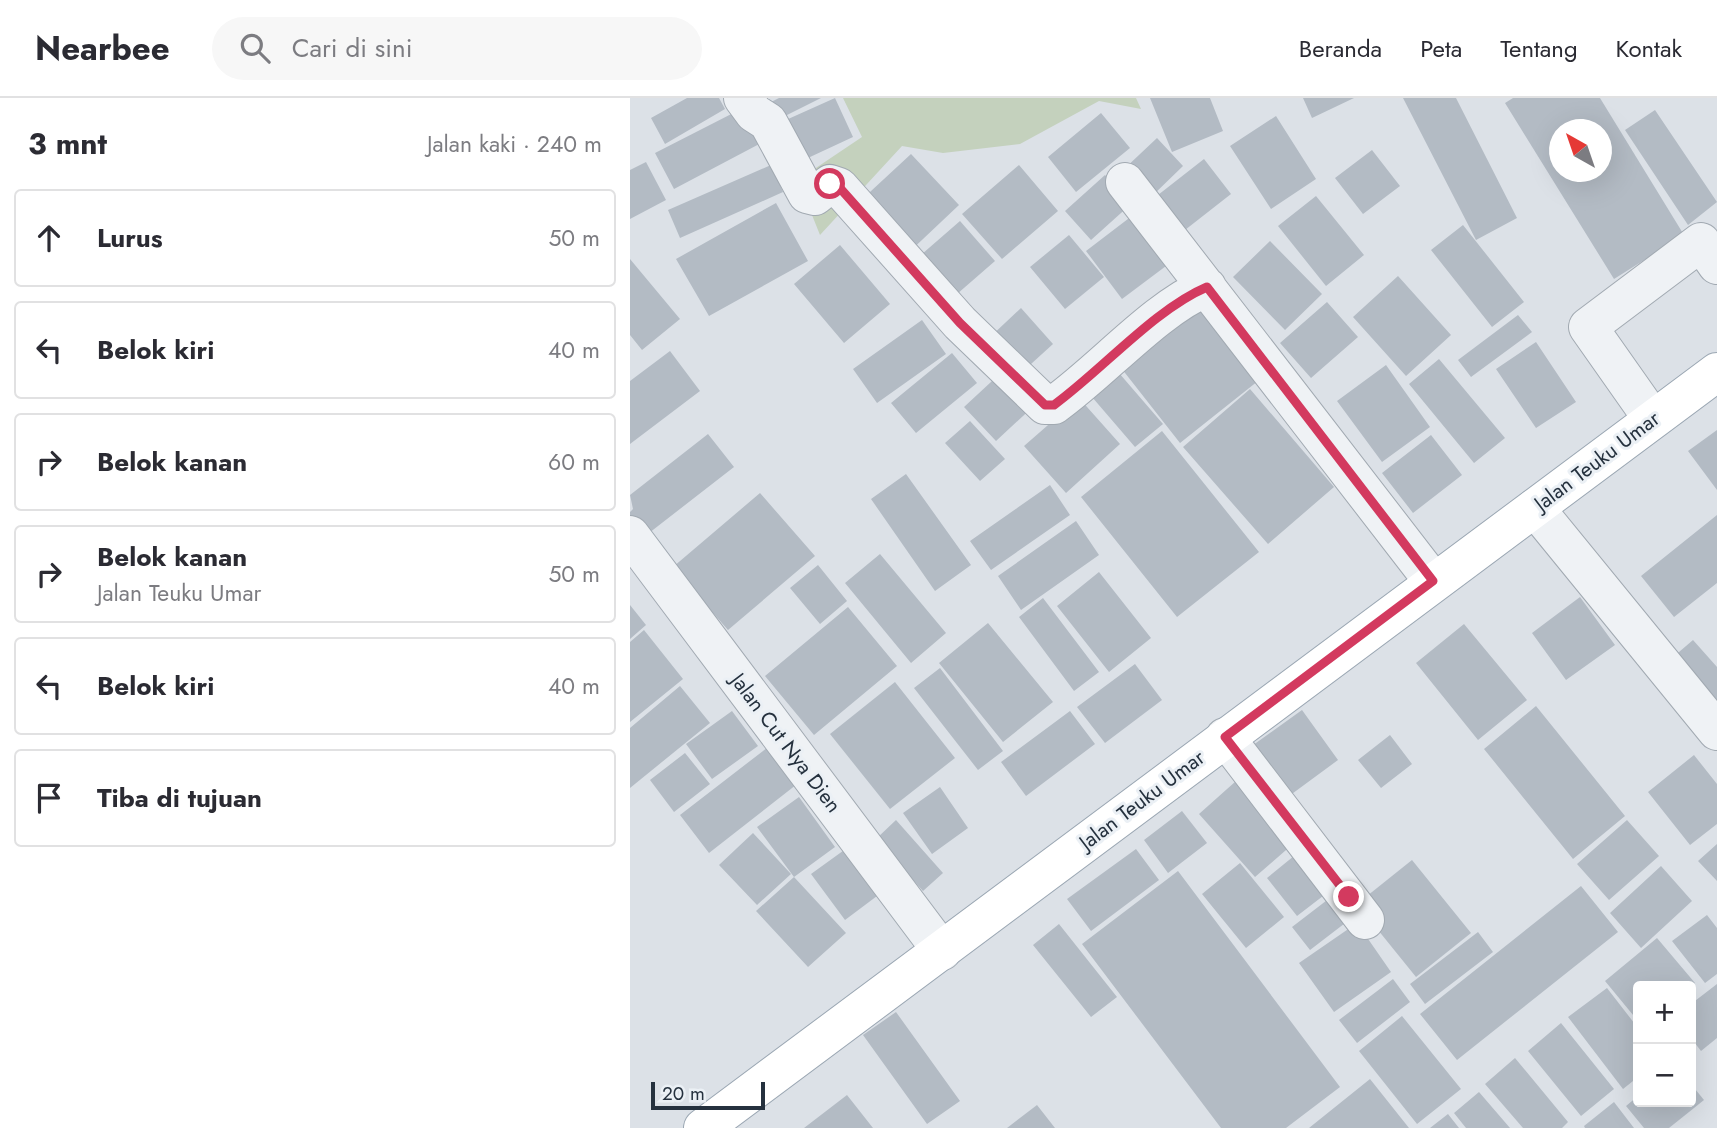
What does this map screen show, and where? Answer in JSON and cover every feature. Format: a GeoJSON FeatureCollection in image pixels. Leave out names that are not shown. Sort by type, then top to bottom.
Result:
{"type":"FeatureCollection","features":[{"type":"Feature","properties":{"kind":"main road","name":"Jalan Teuku Umar"},"geometry":{"type":"LineString","coordinates":[[703,1128],[1433,581],[1717,372]]}},
{"type":"Feature","properties":{"kind":"street"},"geometry":{"type":"LineString","coordinates":[[743,98],[754,113],[768,122],[807,194],[815,196],[830,184],[839,187],[960,323],[1045,405],[1054,405],[1062,399],[1182,298],[1207,287]]}},
{"type":"Feature","properties":{"kind":"street"},"geometry":{"type":"LineString","coordinates":[[1125,182],[1433,581]]}},
{"type":"Feature","properties":{"kind":"street"},"geometry":{"type":"LineString","coordinates":[[1652,418],[1588,327],[1701,243],[1717,265]]}},
{"type":"Feature","properties":{"kind":"street"},"geometry":{"type":"LineString","coordinates":[[1535,508],[1717,731]]}},
{"type":"Feature","properties":{"kind":"street","name":"Jalan Cut Nya Dien"},"geometry":{"type":"LineString","coordinates":[[630,535],[942,950]]}},
{"type":"Feature","properties":{"kind":"street"},"geometry":{"type":"LineString","coordinates":[[1225,737],[1365,920]]}},
{"type":"Feature","properties":{"kind":"green space"},"geometry":{"type":"Polygon","coordinates":[[[843,98],[1136,98],[1141,109],[1099,101],[1020,144],[943,153],[902,146],[820,235],[798,180],[862,137],[843,98]]]}},
{"type":"Feature","properties":{"kind":"building"},"geometry":{"type":"Polygon","coordinates":[[[687,98],[719,98],[725,109],[665,144],[651,118],[687,98]]]}},
{"type":"Feature","properties":{"kind":"building"},"geometry":{"type":"Polygon","coordinates":[[[779,98],[821,98],[771,123],[763,106],[779,98]]]}},
{"type":"Feature","properties":{"kind":"building"},"geometry":{"type":"Polygon","coordinates":[[[835,98],[853,137],[795,164],[777,124],[835,98]]]}},
{"type":"Feature","properties":{"kind":"building"},"geometry":{"type":"Polygon","coordinates":[[[1150,98],[1210,98],[1223,131],[1172,152],[1150,98]]]}},
{"type":"Feature","properties":{"kind":"building"},"geometry":{"type":"Polygon","coordinates":[[[1303,98],[1354,98],[1312,118],[1303,98]]]}},
{"type":"Feature","properties":{"kind":"building"},"geometry":{"type":"Polygon","coordinates":[[[1403,98],[1456,98],[1517,218],[1476,240],[1403,98]]]}},
{"type":"Feature","properties":{"kind":"building"},"geometry":{"type":"Polygon","coordinates":[[[1513,98],[1600,98],[1684,235],[1614,279],[1554,182],[1612,182],[1612,119],[1549,119],[1549,174],[1505,103],[1513,98]]]}},
{"type":"Feature","properties":{"kind":"building"},"geometry":{"type":"Polygon","coordinates":[[[747,106],[765,141],[674,189],[655,153],[747,106]]]}},
{"type":"Feature","properties":{"kind":"building"},"geometry":{"type":"Polygon","coordinates":[[[1655,110],[1717,202],[1688,225],[1625,130],[1655,110]]]}},
{"type":"Feature","properties":{"kind":"building"},"geometry":{"type":"Polygon","coordinates":[[[1101,113],[1130,148],[1076,192],[1048,157],[1101,113]]]}},
{"type":"Feature","properties":{"kind":"building"},"geometry":{"type":"Polygon","coordinates":[[[1276,116],[1316,179],[1271,209],[1230,146],[1276,116]]]}},
{"type":"Feature","properties":{"kind":"building"},"geometry":{"type":"Polygon","coordinates":[[[1157,138],[1183,166],[1149,199],[1122,171],[1157,138]]]}},
{"type":"Feature","properties":{"kind":"building"},"geometry":{"type":"Polygon","coordinates":[[[1372,150],[1400,186],[1363,214],[1335,178],[1372,150]]]}},
{"type":"Feature","properties":{"kind":"building"},"geometry":{"type":"Polygon","coordinates":[[[911,154],[959,205],[905,256],[857,204],[911,154]]]}},
{"type":"Feature","properties":{"kind":"building"},"geometry":{"type":"Polygon","coordinates":[[[1204,159],[1231,194],[1185,230],[1158,195],[1204,159]]]}},
{"type":"Feature","properties":{"kind":"building"},"geometry":{"type":"Polygon","coordinates":[[[646,162],[666,200],[630,219],[630,170],[646,162]]]}},
{"type":"Feature","properties":{"kind":"building"},"geometry":{"type":"Polygon","coordinates":[[[771,165],[783,192],[680,238],[668,210],[771,165]]]}},
{"type":"Feature","properties":{"kind":"building"},"geometry":{"type":"Polygon","coordinates":[[[1019,165],[1058,211],[1002,259],[962,214],[1019,165]]]}},
{"type":"Feature","properties":{"kind":"building"},"geometry":{"type":"Polygon","coordinates":[[[1105,175],[1131,204],[1091,240],[1065,211],[1105,175]]]}},
{"type":"Feature","properties":{"kind":"building"},"geometry":{"type":"Polygon","coordinates":[[[1316,196],[1364,255],[1326,286],[1278,226],[1316,196]]]}},
{"type":"Feature","properties":{"kind":"building"},"geometry":{"type":"Polygon","coordinates":[[[776,203],[808,261],[709,316],[676,259],[776,203]]]}},
{"type":"Feature","properties":{"kind":"building"},"geometry":{"type":"Polygon","coordinates":[[[1141,209],[1178,257],[1122,299],[1086,251],[1141,209]]]}},
{"type":"Feature","properties":{"kind":"building"},"geometry":{"type":"Polygon","coordinates":[[[960,221],[995,261],[949,301],[914,261],[960,221]]]}},
{"type":"Feature","properties":{"kind":"building"},"geometry":{"type":"Polygon","coordinates":[[[1463,225],[1524,302],[1492,327],[1431,250],[1463,225]]]}},
{"type":"Feature","properties":{"kind":"building"},"geometry":{"type":"Polygon","coordinates":[[[1069,235],[1104,277],[1065,309],[1030,267],[1069,235]]]}},
{"type":"Feature","properties":{"kind":"building"},"geometry":{"type":"Polygon","coordinates":[[[1270,241],[1322,294],[1285,330],[1233,277],[1270,241]]]}},
{"type":"Feature","properties":{"kind":"building"},"geometry":{"type":"Polygon","coordinates":[[[840,245],[890,304],[844,343],[794,284],[840,245]]]}},
{"type":"Feature","properties":{"kind":"building"},"geometry":{"type":"Polygon","coordinates":[[[630,259],[680,319],[642,350],[630,335],[630,259]]]}},
{"type":"Feature","properties":{"kind":"building"},"geometry":{"type":"Polygon","coordinates":[[[1398,276],[1451,335],[1406,376],[1353,317],[1398,276]]]}},
{"type":"Feature","properties":{"kind":"building"},"geometry":{"type":"Polygon","coordinates":[[[1200,298],[1263,377],[1180,443],[1118,364],[1200,298]]]}},
{"type":"Feature","properties":{"kind":"building"},"geometry":{"type":"Polygon","coordinates":[[[1327,302],[1358,337],[1311,378],[1280,343],[1327,302]]]}},
{"type":"Feature","properties":{"kind":"building"},"geometry":{"type":"Polygon","coordinates":[[[1021,308],[1053,344],[1020,374],[988,339],[1021,308]]]}},
{"type":"Feature","properties":{"kind":"building"},"geometry":{"type":"Polygon","coordinates":[[[1518,315],[1532,332],[1471,377],[1458,360],[1518,315]]]}},
{"type":"Feature","properties":{"kind":"building"},"geometry":{"type":"Polygon","coordinates":[[[922,320],[946,354],[877,403],[853,369],[922,320]]]}},
{"type":"Feature","properties":{"kind":"building"},"geometry":{"type":"Polygon","coordinates":[[[1536,342],[1576,402],[1536,428],[1496,369],[1536,342]]]}},
{"type":"Feature","properties":{"kind":"building"},"geometry":{"type":"Polygon","coordinates":[[[670,351],[700,391],[630,444],[630,381],[670,351]]]}},
{"type":"Feature","properties":{"kind":"building"},"geometry":{"type":"Polygon","coordinates":[[[952,353],[977,383],[916,433],[891,403],[952,353]]]}},
{"type":"Feature","properties":{"kind":"building"},"geometry":{"type":"Polygon","coordinates":[[[1439,359],[1505,438],[1474,463],[1409,384],[1439,359]]]}},
{"type":"Feature","properties":{"kind":"building"},"geometry":{"type":"Polygon","coordinates":[[[1386,365],[1430,427],[1382,462],[1337,401],[1386,365]]]}},
{"type":"Feature","properties":{"kind":"building"},"geometry":{"type":"Polygon","coordinates":[[[1005,369],[1037,403],[996,441],[964,407],[1005,369]]]}},
{"type":"Feature","properties":{"kind":"building"},"geometry":{"type":"Polygon","coordinates":[[[1119,373],[1163,424],[1135,447],[1092,397],[1119,373]]]}},
{"type":"Feature","properties":{"kind":"building"},"geometry":{"type":"Polygon","coordinates":[[[1250,389],[1334,487],[1268,544],[1183,447],[1250,389]]]}},
{"type":"Feature","properties":{"kind":"building"},"geometry":{"type":"Polygon","coordinates":[[[1079,398],[1120,444],[1066,493],[1024,446],[1079,398]]]}},
{"type":"Feature","properties":{"kind":"building"},"geometry":{"type":"Polygon","coordinates":[[[970,421],[1005,459],[980,481],[945,443],[970,421]]]}},
{"type":"Feature","properties":{"kind":"building"},"geometry":{"type":"Polygon","coordinates":[[[1717,430],[1717,490],[1688,451],[1717,430]]]}},
{"type":"Feature","properties":{"kind":"building"},"geometry":{"type":"Polygon","coordinates":[[[1162,431],[1259,552],[1177,617],[1081,497],[1162,431]]]}},
{"type":"Feature","properties":{"kind":"building"},"geometry":{"type":"Polygon","coordinates":[[[708,434],[734,467],[640,540],[630,528],[630,512],[633,509],[630,495],[708,434]]]}},
{"type":"Feature","properties":{"kind":"building"},"geometry":{"type":"Polygon","coordinates":[[[1431,435],[1462,475],[1413,513],[1382,473],[1431,435]]]}},
{"type":"Feature","properties":{"kind":"building"},"geometry":{"type":"Polygon","coordinates":[[[906,474],[971,565],[935,591],[871,499],[906,474]]]}},
{"type":"Feature","properties":{"kind":"building"},"geometry":{"type":"Polygon","coordinates":[[[1050,485],[1070,515],[991,570],[970,541],[1050,485]]]}},
{"type":"Feature","properties":{"kind":"building"},"geometry":{"type":"Polygon","coordinates":[[[760,493],[815,556],[728,630],[673,567],[760,493]]]}},
{"type":"Feature","properties":{"kind":"building"},"geometry":{"type":"Polygon","coordinates":[[[1717,515],[1717,583],[1674,617],[1641,576],[1717,515]]]}},
{"type":"Feature","properties":{"kind":"building"},"geometry":{"type":"Polygon","coordinates":[[[1076,521],[1099,555],[1021,610],[998,576],[1076,521]]]}},
{"type":"Feature","properties":{"kind":"building"},"geometry":{"type":"Polygon","coordinates":[[[880,554],[946,633],[911,663],[845,583],[880,554]]]}},
{"type":"Feature","properties":{"kind":"building"},"geometry":{"type":"Polygon","coordinates":[[[818,565],[847,601],[820,624],[790,588],[818,565]]]}},
{"type":"Feature","properties":{"kind":"building"},"geometry":{"type":"Polygon","coordinates":[[[1099,572],[1151,638],[1109,672],[1057,606],[1099,572]]]}},
{"type":"Feature","properties":{"kind":"building"},"geometry":{"type":"Polygon","coordinates":[[[1580,597],[1615,645],[1566,680],[1532,633],[1580,597]]]}},
{"type":"Feature","properties":{"kind":"building"},"geometry":{"type":"Polygon","coordinates":[[[1043,598],[1099,672],[1074,691],[1019,617],[1043,598]]]}},
{"type":"Feature","properties":{"kind":"building"},"geometry":{"type":"Polygon","coordinates":[[[630,605],[646,625],[630,639],[630,605]]]}},
{"type":"Feature","properties":{"kind":"building"},"geometry":{"type":"Polygon","coordinates":[[[848,607],[897,666],[814,735],[765,676],[848,607]]]}},
{"type":"Feature","properties":{"kind":"building"},"geometry":{"type":"Polygon","coordinates":[[[988,623],[1053,702],[1003,742],[939,663],[988,623]]]}},
{"type":"Feature","properties":{"kind":"building"},"geometry":{"type":"Polygon","coordinates":[[[1464,624],[1527,700],[1478,740],[1416,663],[1464,624]]]}},
{"type":"Feature","properties":{"kind":"building"},"geometry":{"type":"Polygon","coordinates":[[[644,630],[683,679],[630,722],[630,642],[644,630]]]}},
{"type":"Feature","properties":{"kind":"building"},"geometry":{"type":"Polygon","coordinates":[[[1693,640],[1717,667],[1717,707],[1672,658],[1693,640]]]}},
{"type":"Feature","properties":{"kind":"building"},"geometry":{"type":"Polygon","coordinates":[[[1135,664],[1162,700],[1105,743],[1077,707],[1135,664]]]}},
{"type":"Feature","properties":{"kind":"building"},"geometry":{"type":"Polygon","coordinates":[[[940,668],[1003,751],[978,770],[914,688],[940,668]]]}},
{"type":"Feature","properties":{"kind":"building"},"geometry":{"type":"Polygon","coordinates":[[[895,682],[955,758],[890,809],[830,734],[895,682]]]}},
{"type":"Feature","properties":{"kind":"building"},"geometry":{"type":"Polygon","coordinates":[[[680,686],[710,723],[630,788],[630,728],[680,686]]]}},
{"type":"Feature","properties":{"kind":"building"},"geometry":{"type":"Polygon","coordinates":[[[1536,706],[1625,816],[1573,859],[1484,749],[1536,706]]]}},
{"type":"Feature","properties":{"kind":"building"},"geometry":{"type":"Polygon","coordinates":[[[1302,710],[1338,760],[1285,799],[1249,748],[1302,710]]]}},
{"type":"Feature","properties":{"kind":"building"},"geometry":{"type":"Polygon","coordinates":[[[732,711],[758,746],[712,779],[686,744],[732,711]]]}},
{"type":"Feature","properties":{"kind":"building"},"geometry":{"type":"Polygon","coordinates":[[[1070,711],[1095,744],[1026,796],[1001,762],[1070,711]]]}},
{"type":"Feature","properties":{"kind":"building"},"geometry":{"type":"Polygon","coordinates":[[[1390,735],[1412,764],[1381,788],[1358,760],[1390,735]]]}},
{"type":"Feature","properties":{"kind":"building"},"geometry":{"type":"Polygon","coordinates":[[[772,744],[801,781],[709,853],[680,815],[772,744]]]}},
{"type":"Feature","properties":{"kind":"building"},"geometry":{"type":"Polygon","coordinates":[[[685,753],[710,784],[674,812],[650,780],[685,753]]]}},
{"type":"Feature","properties":{"kind":"building"},"geometry":{"type":"Polygon","coordinates":[[[1694,755],[1717,784],[1717,824],[1690,845],[1648,792],[1694,755]]]}},
{"type":"Feature","properties":{"kind":"building"},"geometry":{"type":"Polygon","coordinates":[[[1245,773],[1301,837],[1255,877],[1199,814],[1245,773]]]}},
{"type":"Feature","properties":{"kind":"building"},"geometry":{"type":"Polygon","coordinates":[[[940,787],[968,828],[932,854],[903,813],[940,787]]]}},
{"type":"Feature","properties":{"kind":"building"},"geometry":{"type":"Polygon","coordinates":[[[799,797],[835,847],[794,877],[757,827],[799,797]]]}},
{"type":"Feature","properties":{"kind":"building"},"geometry":{"type":"Polygon","coordinates":[[[1182,811],[1207,843],[1168,873],[1144,840],[1182,811]]]}},
{"type":"Feature","properties":{"kind":"building"},"geometry":{"type":"Polygon","coordinates":[[[896,820],[943,873],[923,891],[876,839],[896,820]]]}},
{"type":"Feature","properties":{"kind":"building"},"geometry":{"type":"Polygon","coordinates":[[[1627,820],[1659,856],[1609,900],[1577,864],[1627,820]]]}},
{"type":"Feature","properties":{"kind":"building"},"geometry":{"type":"Polygon","coordinates":[[[753,833],[791,874],[757,905],[719,865],[753,833]]]}},
{"type":"Feature","properties":{"kind":"building"},"geometry":{"type":"Polygon","coordinates":[[[1717,844],[1717,881],[1698,861],[1717,844]]]}},
{"type":"Feature","properties":{"kind":"building"},"geometry":{"type":"Polygon","coordinates":[[[1305,847],[1336,886],[1297,916],[1267,878],[1305,847]]]}},
{"type":"Feature","properties":{"kind":"building"},"geometry":{"type":"Polygon","coordinates":[[[847,848],[881,893],[845,920],[811,874],[847,848]]]}},
{"type":"Feature","properties":{"kind":"building"},"geometry":{"type":"Polygon","coordinates":[[[1136,849],[1159,880],[1091,931],[1067,899],[1136,849]]]}},
{"type":"Feature","properties":{"kind":"building"},"geometry":{"type":"Polygon","coordinates":[[[1412,860],[1471,933],[1416,977],[1357,904],[1412,860]]]}},
{"type":"Feature","properties":{"kind":"building"},"geometry":{"type":"Polygon","coordinates":[[[1240,863],[1284,917],[1246,948],[1202,894],[1240,863]]]}},
{"type":"Feature","properties":{"kind":"building"},"geometry":{"type":"Polygon","coordinates":[[[1661,866],[1692,901],[1641,948],[1610,913],[1661,866]]]}},
{"type":"Feature","properties":{"kind":"building"},"geometry":{"type":"Polygon","coordinates":[[[1178,871],[1340,1087],[1286,1128],[1221,1128],[1082,944],[1178,871]]]}},
{"type":"Feature","properties":{"kind":"building"},"geometry":{"type":"Polygon","coordinates":[[[794,877],[846,933],[808,967],[756,911],[794,877]]]}},
{"type":"Feature","properties":{"kind":"building"},"geometry":{"type":"Polygon","coordinates":[[[1581,886],[1618,932],[1457,1060],[1420,1014],[1581,886]]]}},
{"type":"Feature","properties":{"kind":"building"},"geometry":{"type":"Polygon","coordinates":[[[1335,894],[1353,917],[1310,950],[1292,927],[1335,894]]]}},
{"type":"Feature","properties":{"kind":"building"},"geometry":{"type":"Polygon","coordinates":[[[1707,915],[1717,928],[1717,974],[1705,983],[1672,941],[1707,915]]]}},
{"type":"Feature","properties":{"kind":"building"},"geometry":{"type":"Polygon","coordinates":[[[1357,923],[1391,972],[1334,1012],[1299,963],[1357,923]]]}},
{"type":"Feature","properties":{"kind":"building"},"geometry":{"type":"Polygon","coordinates":[[[1059,924],[1117,997],[1091,1017],[1033,945],[1059,924]]]}},
{"type":"Feature","properties":{"kind":"building"},"geometry":{"type":"Polygon","coordinates":[[[1478,932],[1493,952],[1425,1004],[1410,984],[1478,932]]]}},
{"type":"Feature","properties":{"kind":"building"},"geometry":{"type":"Polygon","coordinates":[[[1657,938],[1693,981],[1633,981],[1633,1015],[1605,981],[1657,938]]]}},
{"type":"Feature","properties":{"kind":"building"},"geometry":{"type":"Polygon","coordinates":[[[1393,979],[1410,1002],[1357,1043],[1339,1020],[1393,979]]]}},
{"type":"Feature","properties":{"kind":"building"},"geometry":{"type":"Polygon","coordinates":[[[1717,984],[1717,1038],[1701,1051],[1696,1044],[1696,1000],[1717,984]]]}},
{"type":"Feature","properties":{"kind":"building"},"geometry":{"type":"Polygon","coordinates":[[[1607,988],[1633,1022],[1633,1081],[1623,1089],[1568,1017],[1607,988]]]}},
{"type":"Feature","properties":{"kind":"building"},"geometry":{"type":"Polygon","coordinates":[[[896,1012],[960,1101],[927,1124],[863,1035],[896,1012]]]}},
{"type":"Feature","properties":{"kind":"building"},"geometry":{"type":"Polygon","coordinates":[[[1402,1016],[1461,1089],[1417,1124],[1359,1051],[1402,1016]]]}},
{"type":"Feature","properties":{"kind":"building"},"geometry":{"type":"Polygon","coordinates":[[[1561,1023],[1614,1089],[1581,1116],[1528,1051],[1561,1023]]]}},
{"type":"Feature","properties":{"kind":"building"},"geometry":{"type":"Polygon","coordinates":[[[1515,1058],[1568,1122],[1562,1128],[1523,1128],[1485,1084],[1515,1058]]]}},
{"type":"Feature","properties":{"kind":"building"},"geometry":{"type":"Polygon","coordinates":[[[1370,1079],[1409,1128],[1309,1128],[1370,1079]]]}},
{"type":"Feature","properties":{"kind":"building"},"geometry":{"type":"Polygon","coordinates":[[[1696,1090],[1704,1100],[1696,1106],[1696,1090]]]}},
{"type":"Feature","properties":{"kind":"building"},"geometry":{"type":"Polygon","coordinates":[[[1479,1092],[1510,1128],[1466,1128],[1454,1113],[1479,1092]]]}},
{"type":"Feature","properties":{"kind":"building"},"geometry":{"type":"Polygon","coordinates":[[[847,1095],[873,1128],[804,1128],[847,1095]]]}},
{"type":"Feature","properties":{"kind":"building"},"geometry":{"type":"Polygon","coordinates":[[[1633,1100],[1633,1107],[1695,1107],[1669,1128],[1644,1128],[1626,1106],[1633,1100]]]}},
{"type":"Feature","properties":{"kind":"building"},"geometry":{"type":"Polygon","coordinates":[[[1614,1102],[1634,1128],[1585,1128],[1584,1126],[1614,1102]]]}},
{"type":"Feature","properties":{"kind":"building"},"geometry":{"type":"Polygon","coordinates":[[[1037,1105],[1055,1128],[1007,1128],[1037,1105]]]}},
{"type":"Feature","properties":{"kind":"building"},"geometry":{"type":"Polygon","coordinates":[[[1448,1114],[1459,1128],[1430,1128],[1448,1114]]]}},
{"type":"Feature","properties":{"kind":"route"},"geometry":{"type":"LineString","coordinates":[[830,184],[839,187],[960,323],[1045,405],[1054,405],[1069,394],[1182,298],[1207,287],[1433,581],[1225,737],[1349,897]]}}]}
